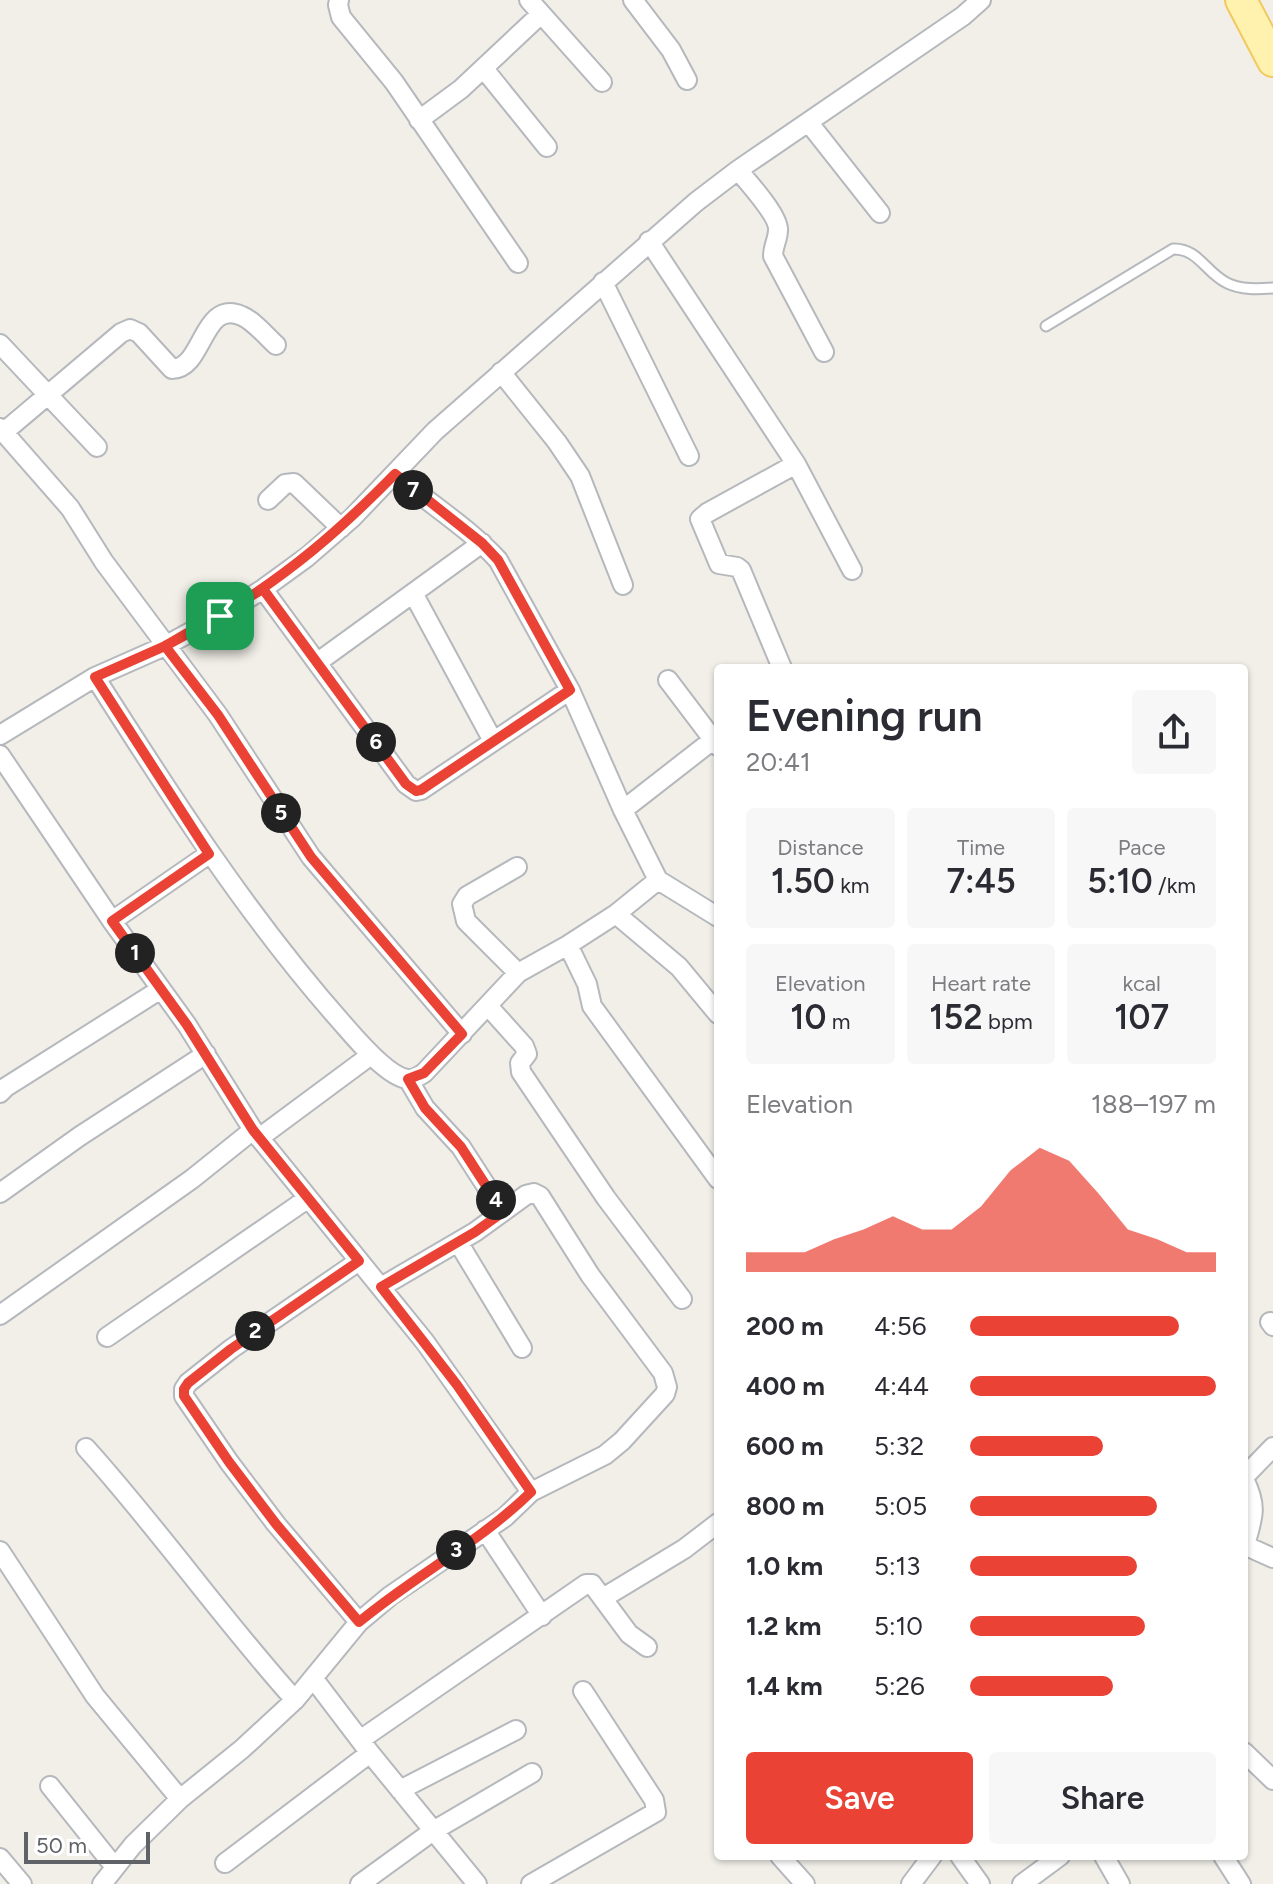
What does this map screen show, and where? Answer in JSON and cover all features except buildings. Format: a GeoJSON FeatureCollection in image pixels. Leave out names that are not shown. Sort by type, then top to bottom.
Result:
{"type":"FeatureCollection","features":[{"type":"Feature","properties":{"kind":"main road"},"geometry":{"type":"LineString","coordinates":[[1241,0],[1273,61]]}},
{"type":"Feature","properties":{"kind":"main road"},"geometry":{"type":"LineString","coordinates":[[1259,0],[1273,27]]}},
{"type":"Feature","properties":{"kind":"street"},"geometry":{"type":"LineString","coordinates":[[339,0],[341,17],[394,82],[518,263]]}},
{"type":"Feature","properties":{"kind":"street"},"geometry":{"type":"LineString","coordinates":[[633,0],[671,50],[687,80]]}},
{"type":"Feature","properties":{"kind":"street"},"geometry":{"type":"LineString","coordinates":[[0,735],[95,677],[165,646],[263,589],[307,557],[341,528],[435,431],[649,241],[738,170],[963,16],[981,0]]}},
{"type":"Feature","properties":{"kind":"street"},"geometry":{"type":"LineString","coordinates":[[419,120],[484,69],[535,7],[602,82]]}},
{"type":"Feature","properties":{"kind":"street"},"geometry":{"type":"LineString","coordinates":[[484,69],[547,147]]}},
{"type":"Feature","properties":{"kind":"street"},"geometry":{"type":"LineString","coordinates":[[809,123],[880,213]]}},
{"type":"Feature","properties":{"kind":"street"},"geometry":{"type":"LineString","coordinates":[[738,170],[775,219],[778,229],[773,256],[824,352]]}},
{"type":"Feature","properties":{"kind":"street"},"geometry":{"type":"LineString","coordinates":[[649,241],[796,464],[852,570]]}},
{"type":"Feature","properties":{"kind":"street"},"geometry":{"type":"LineString","coordinates":[[603,282],[689,456]]}},
{"type":"Feature","properties":{"kind":"street"},"geometry":{"type":"LineString","coordinates":[[276,345],[245,317],[235,313],[209,325],[188,364],[172,369],[139,333],[130,329],[121,333],[2,430],[70,508],[104,562],[226,727],[311,857],[462,1034]]}},
{"type":"Feature","properties":{"kind":"street"},"geometry":{"type":"LineString","coordinates":[[0,344],[97,447]]}},
{"type":"Feature","properties":{"kind":"street"},"geometry":{"type":"LineString","coordinates":[[501,372],[580,476],[623,585]]}},
{"type":"Feature","properties":{"kind":"street"},"geometry":{"type":"LineString","coordinates":[[780,664],[741,570],[719,564],[700,519],[796,464]]}},
{"type":"Feature","properties":{"kind":"street"},"geometry":{"type":"LineString","coordinates":[[395,474],[482,543],[498,560],[570,690],[658,880],[714,915]]}},
{"type":"Feature","properties":{"kind":"street"},"geometry":{"type":"LineString","coordinates":[[268,500],[285,484],[294,483],[341,528]]}},
{"type":"Feature","properties":{"kind":"street"},"geometry":{"type":"LineString","coordinates":[[318,662],[482,543]]}},
{"type":"Feature","properties":{"kind":"street"},"geometry":{"type":"LineString","coordinates":[[263,589],[411,788],[421,790],[570,690]]}},
{"type":"Feature","properties":{"kind":"street"},"geometry":{"type":"LineString","coordinates":[[413,593],[493,741]]}},
{"type":"Feature","properties":{"kind":"street"},"geometry":{"type":"LineString","coordinates":[[95,677],[209,854],[272,940],[371,1055],[408,1079],[425,1108],[461,1147],[503,1212]]}},
{"type":"Feature","properties":{"kind":"street"},"geometry":{"type":"LineString","coordinates":[[668,680],[714,738]]}},
{"type":"Feature","properties":{"kind":"street"},"geometry":{"type":"LineString","coordinates":[[623,810],[714,742]]}},
{"type":"Feature","properties":{"kind":"street"},"geometry":{"type":"LineString","coordinates":[[0,755],[206,1054],[256,1134],[457,1385],[531,1492]]}},
{"type":"Feature","properties":{"kind":"street"},"geometry":{"type":"LineString","coordinates":[[112,921],[209,854]]}},
{"type":"Feature","properties":{"kind":"street"},"geometry":{"type":"LineString","coordinates":[[517,867],[467,896],[462,904],[466,921],[518,973]]}},
{"type":"Feature","properties":{"kind":"street"},"geometry":{"type":"LineString","coordinates":[[408,1079],[424,1073],[518,973],[616,914],[658,880]]}},
{"type":"Feature","properties":{"kind":"street"},"geometry":{"type":"LineString","coordinates":[[616,914],[679,967],[714,1009]]}},
{"type":"Feature","properties":{"kind":"street"},"geometry":{"type":"LineString","coordinates":[[568,945],[587,984],[592,1006],[714,1174]]}},
{"type":"Feature","properties":{"kind":"street"},"geometry":{"type":"LineString","coordinates":[[0,1093],[161,989]]}},
{"type":"Feature","properties":{"kind":"street"},"geometry":{"type":"LineString","coordinates":[[488,1006],[524,1046],[527,1054],[520,1063],[521,1072],[606,1198],[682,1299]]}},
{"type":"Feature","properties":{"kind":"street"},"geometry":{"type":"LineString","coordinates":[[0,1193],[80,1136],[206,1054]]}},
{"type":"Feature","properties":{"kind":"street"},"geometry":{"type":"LineString","coordinates":[[0,1315],[371,1055]]}},
{"type":"Feature","properties":{"kind":"street"},"geometry":{"type":"LineString","coordinates":[[50,1786],[108,1878],[180,1799],[242,1749],[295,1700],[359,1622],[390,1596],[505,1517],[531,1492],[605,1455],[665,1394],[667,1387],[663,1373],[590,1275],[540,1196],[534,1193],[526,1195],[458,1242],[381,1287]]}},
{"type":"Feature","properties":{"kind":"street"},"geometry":{"type":"LineString","coordinates":[[107,1337],[307,1199]]}},
{"type":"Feature","properties":{"kind":"street"},"geometry":{"type":"LineString","coordinates":[[458,1242],[522,1348]]}},
{"type":"Feature","properties":{"kind":"street"},"geometry":{"type":"LineString","coordinates":[[359,1261],[231,1349],[184,1389],[184,1396],[267,1511],[359,1622]]}},
{"type":"Feature","properties":{"kind":"street"},"geometry":{"type":"LineString","coordinates":[[1248,1474],[1273,1447]]}},
{"type":"Feature","properties":{"kind":"street"},"geometry":{"type":"LineString","coordinates":[[86,1448],[132,1498],[233,1628],[295,1700]]}},
{"type":"Feature","properties":{"kind":"street"},"geometry":{"type":"LineString","coordinates":[[1248,1486],[1254,1507],[1248,1530]]}},
{"type":"Feature","properties":{"kind":"street"},"geometry":{"type":"LineString","coordinates":[[603,1598],[684,1549],[714,1526]]}},
{"type":"Feature","properties":{"kind":"street"},"geometry":{"type":"LineString","coordinates":[[485,1530],[542,1616]]}},
{"type":"Feature","properties":{"kind":"street"},"geometry":{"type":"LineString","coordinates":[[1248,1547],[1273,1558]]}},
{"type":"Feature","properties":{"kind":"street"},"geometry":{"type":"LineString","coordinates":[[0,1551],[95,1696],[180,1799]]}},
{"type":"Feature","properties":{"kind":"street"},"geometry":{"type":"LineString","coordinates":[[225,1863],[365,1746],[586,1584],[592,1584],[629,1634],[647,1647]]}},
{"type":"Feature","properties":{"kind":"street"},"geometry":{"type":"LineString","coordinates":[[313,1678],[477,1884]]}},
{"type":"Feature","properties":{"kind":"street"},"geometry":{"type":"LineString","coordinates":[[531,1884],[656,1812],[654,1800],[583,1691]]}},
{"type":"Feature","properties":{"kind":"street"},"geometry":{"type":"LineString","coordinates":[[400,1790],[516,1730]]}},
{"type":"Feature","properties":{"kind":"street"},"geometry":{"type":"LineString","coordinates":[[1248,1756],[1273,1780]]}},
{"type":"Feature","properties":{"kind":"street"},"geometry":{"type":"LineString","coordinates":[[360,1884],[433,1831],[532,1773]]}},
{"type":"Feature","properties":{"kind":"street"},"geometry":{"type":"LineString","coordinates":[[0,1858],[22,1884]]}},
{"type":"Feature","properties":{"kind":"street"},"geometry":{"type":"LineString","coordinates":[[784,1860],[805,1884]]}},
{"type":"Feature","properties":{"kind":"street"},"geometry":{"type":"LineString","coordinates":[[911,1884],[929,1860]]}},
{"type":"Feature","properties":{"kind":"street"},"geometry":{"type":"LineString","coordinates":[[963,1860],[980,1884]]}},
{"type":"Feature","properties":{"kind":"street"},"geometry":{"type":"LineString","coordinates":[[1022,1884],[1055,1860]]}},
{"type":"Feature","properties":{"kind":"street"},"geometry":{"type":"LineString","coordinates":[[1106,1860],[1120,1884]]}},
{"type":"Feature","properties":{"kind":"street"},"geometry":{"type":"LineString","coordinates":[[1226,1860],[1241,1884]]}},
{"type":"Feature","properties":{"kind":"lane"},"geometry":{"type":"LineString","coordinates":[[1046,326],[1173,249],[1184,249],[1194,254],[1226,283],[1247,289],[1273,288]]}},
{"type":"Feature","properties":{"kind":"route"},"geometry":{"type":"LineString","coordinates":[[220,616],[165,646],[95,677],[209,854],[112,921],[187,1025],[253,1130],[359,1261],[231,1349],[184,1389],[189,1405],[229,1462],[276,1524],[359,1622],[390,1596],[505,1517],[531,1492],[457,1385],[381,1287],[503,1212],[461,1147],[425,1108],[408,1079],[415,1079],[424,1073],[462,1034],[311,857],[218,715],[165,646],[263,589],[406,784],[416,791],[570,690],[498,560],[482,543],[395,474],[352,518],[307,557],[263,589],[220,616]]}}]}
